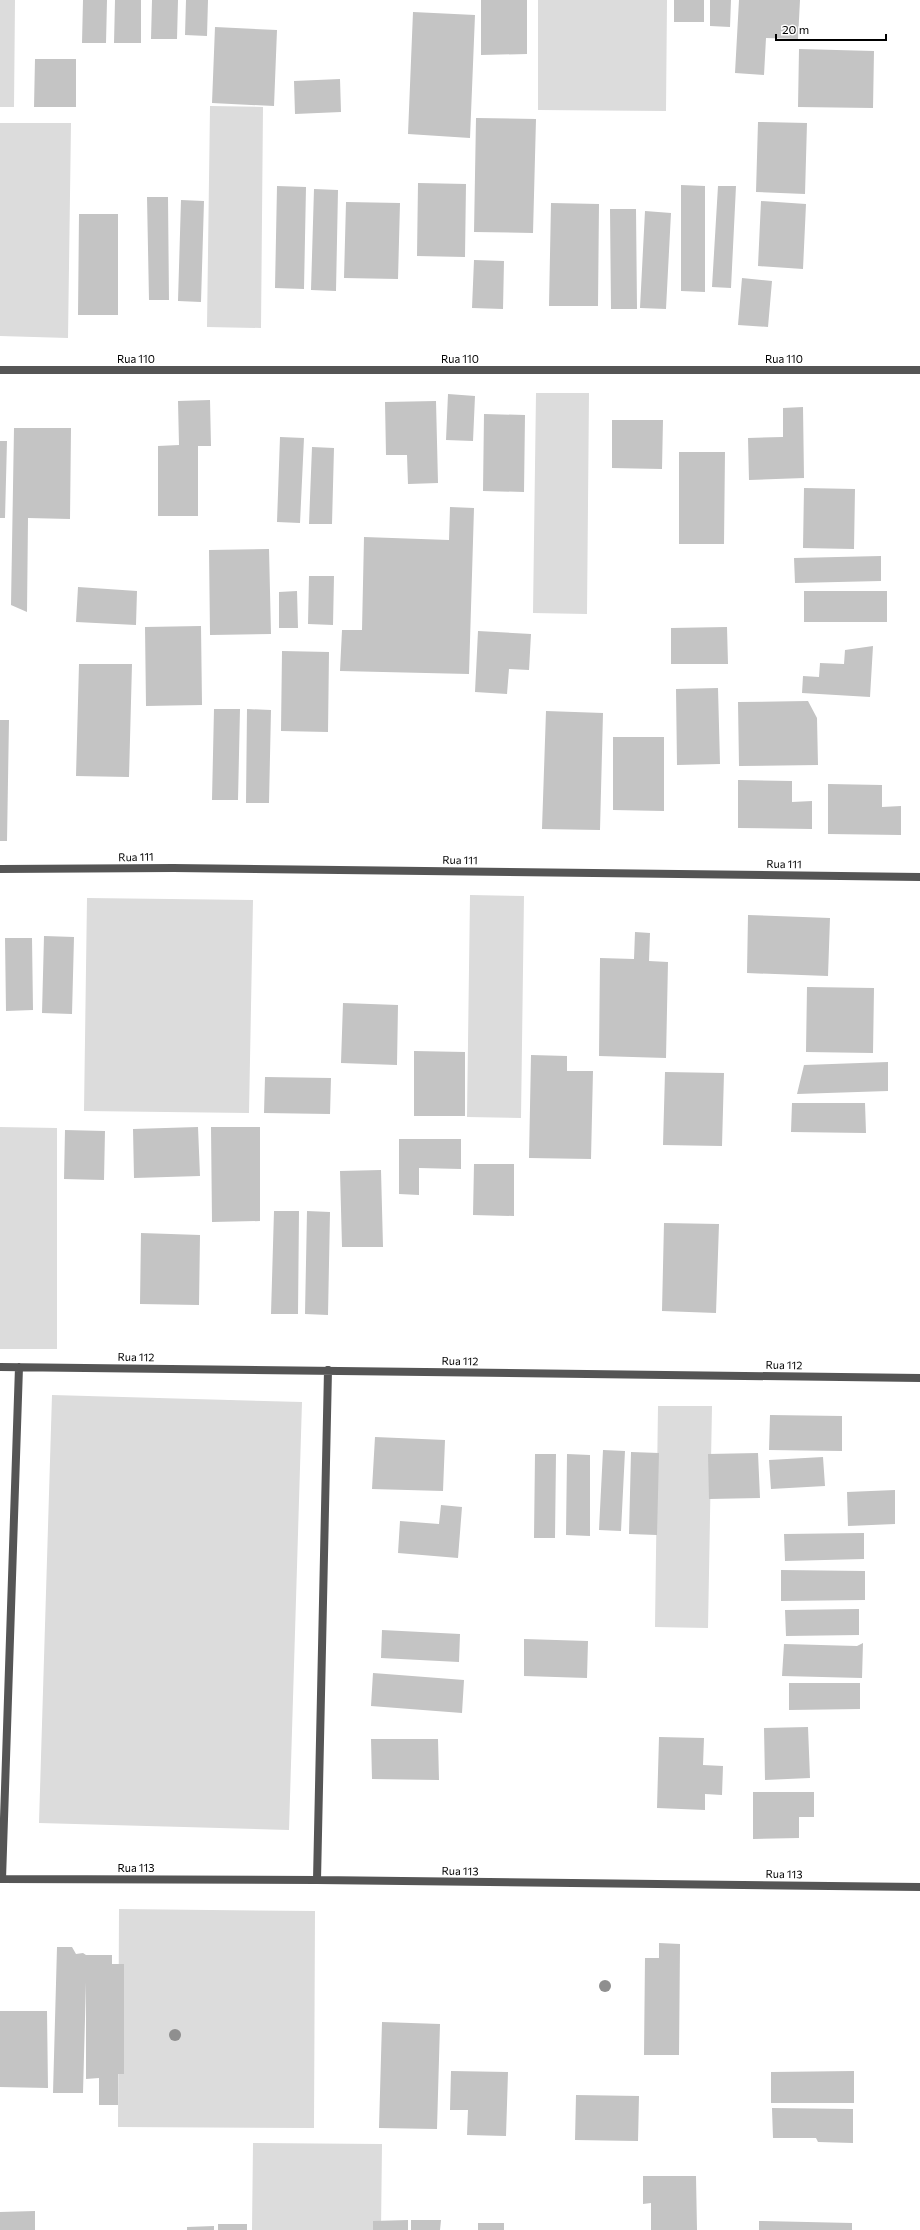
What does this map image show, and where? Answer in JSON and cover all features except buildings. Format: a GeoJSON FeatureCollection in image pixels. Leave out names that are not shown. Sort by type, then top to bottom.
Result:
{"type":"FeatureCollection","features":[{"type":"Feature","properties":{"kind":"street","name":"Rua 110"},"geometry":{"type":"LineString","coordinates":[[0,370],[920,370]]}},
{"type":"Feature","properties":{"kind":"street","name":"Rua 111"},"geometry":{"type":"LineString","coordinates":[[0,869],[173,868],[920,877]]}},
{"type":"Feature","properties":{"kind":"street","name":"Rua 112"},"geometry":{"type":"LineString","coordinates":[[0,1367],[920,1378]]}},
{"type":"Feature","properties":{"kind":"street"},"geometry":{"type":"LineString","coordinates":[[1,1879],[19,1367]]}},
{"type":"Feature","properties":{"kind":"street"},"geometry":{"type":"LineString","coordinates":[[317,1880],[328,1370]]}},
{"type":"Feature","properties":{"kind":"street","name":"Rua 113"},"geometry":{"type":"LineString","coordinates":[[1,1879],[317,1880],[920,1887]]}},
{"type":"Feature","properties":{"kind":"shaded area"},"geometry":{"type":"Polygon","coordinates":[[[0,0],[15,0],[14,107],[0,107],[0,0]]]}},
{"type":"Feature","properties":{"kind":"shaded area"},"geometry":{"type":"Polygon","coordinates":[[[538,0],[667,0],[666,111],[538,110],[538,0]]]}},
{"type":"Feature","properties":{"kind":"shaded area"},"geometry":{"type":"Polygon","coordinates":[[[210,106],[263,107],[261,328],[207,327],[210,106]]]}},
{"type":"Feature","properties":{"kind":"shaded area"},"geometry":{"type":"Polygon","coordinates":[[[0,123],[71,123],[68,338],[0,336],[0,123]]]}},
{"type":"Feature","properties":{"kind":"shaded area"},"geometry":{"type":"Polygon","coordinates":[[[536,393],[589,393],[587,614],[533,613],[536,393]]]}},
{"type":"Feature","properties":{"kind":"shaded area"},"geometry":{"type":"Polygon","coordinates":[[[470,895],[524,896],[521,1118],[467,1117],[470,895]]]}},
{"type":"Feature","properties":{"kind":"shaded area"},"geometry":{"type":"Polygon","coordinates":[[[87,898],[253,900],[249,1113],[84,1111],[87,898]]]}},
{"type":"Feature","properties":{"kind":"shaded area"},"geometry":{"type":"Polygon","coordinates":[[[0,1127],[57,1128],[57,1349],[0,1349],[0,1127]]]}},
{"type":"Feature","properties":{"kind":"shaded area"},"geometry":{"type":"Polygon","coordinates":[[[52,1395],[302,1402],[289,1830],[39,1823],[52,1395]]]}},
{"type":"Feature","properties":{"kind":"shaded area"},"geometry":{"type":"Polygon","coordinates":[[[658,1406],[712,1406],[708,1628],[655,1627],[658,1406]]]}},
{"type":"Feature","properties":{"kind":"shaded area"},"geometry":{"type":"Polygon","coordinates":[[[119,1909],[315,1911],[314,2128],[118,2127],[119,1909]]]}},
{"type":"Feature","properties":{"kind":"shaded area"},"geometry":{"type":"Polygon","coordinates":[[[253,2143],[382,2144],[381,2230],[252,2230],[253,2143]]]}}]}
